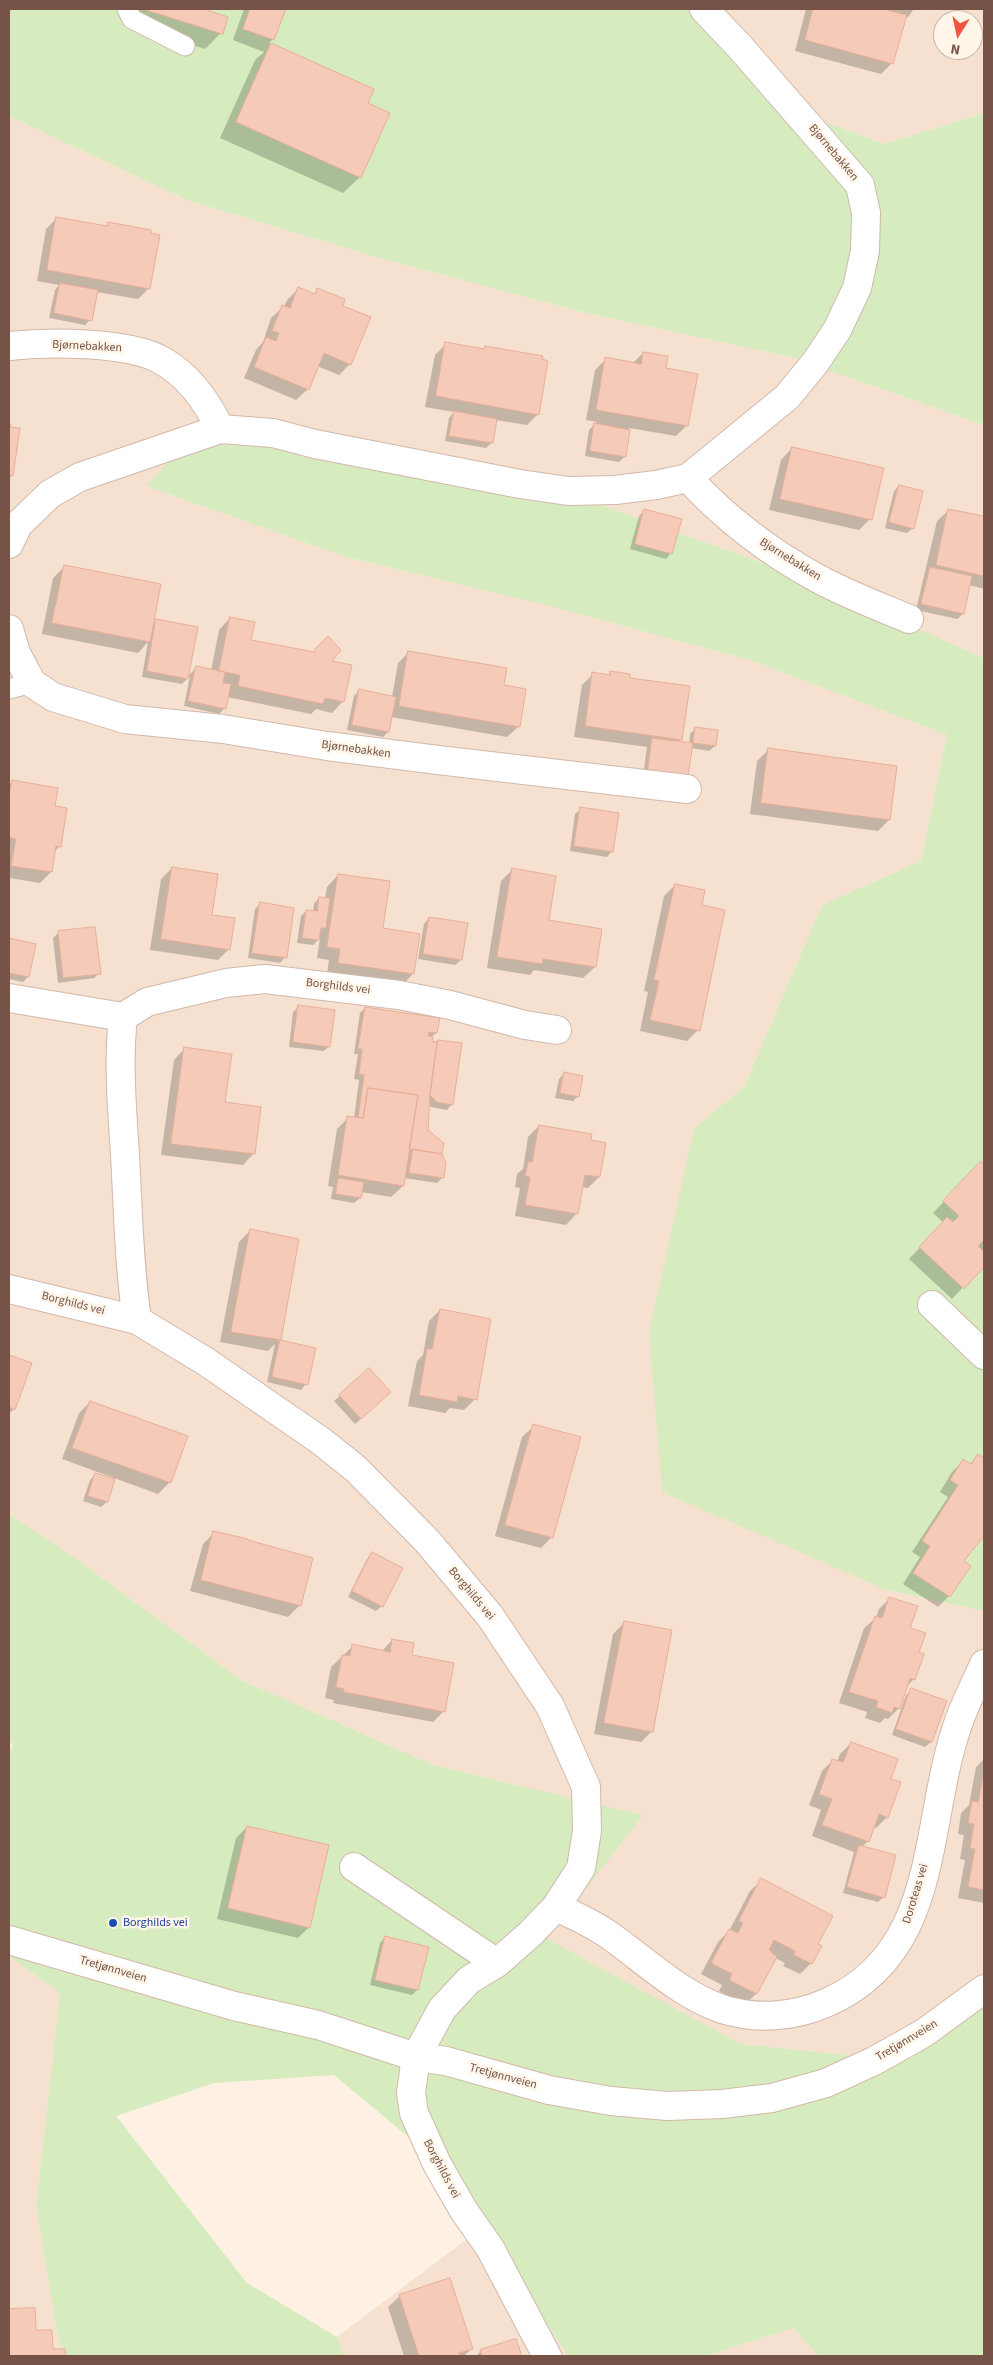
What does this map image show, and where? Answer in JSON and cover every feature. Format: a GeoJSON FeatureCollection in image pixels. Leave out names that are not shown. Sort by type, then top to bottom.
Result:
{"type":"FeatureCollection","features":[{"type":"Feature","properties":{"kind":"street","name":"Bjørnebakken"},"geometry":{"type":"LineString","coordinates":[[9,544],[18,525],[50,494],[80,477],[220,429],[273,432],[314,444],[520,484],[568,491],[615,490],[656,485],[688,478],[787,397],[815,363],[837,330],[857,288],[864,251],[866,213],[860,185],[753,62],[704,9]]}},
{"type":"Feature","properties":{"kind":"street","name":"Bjørnebakken"},"geometry":{"type":"LineString","coordinates":[[9,346],[74,345],[119,347],[160,359],[187,379],[211,410],[220,429]]}},
{"type":"Feature","properties":{"kind":"street","name":"Bjørnebakken"},"geometry":{"type":"LineString","coordinates":[[688,478],[730,519],[783,558],[818,579],[909,618]]}},
{"type":"Feature","properties":{"kind":"street","name":"Bjørnebakken"},"geometry":{"type":"LineString","coordinates":[[9,629],[16,653],[20,686],[126,719],[222,729],[327,746],[438,760],[688,789]]}},
{"type":"Feature","properties":{"kind":"street","name":"Borghilds vei"},"geometry":{"type":"LineString","coordinates":[[123,1017],[147,1002],[226,983],[265,979],[399,995],[450,1005],[525,1025],[557,1030]]}},
{"type":"Feature","properties":{"kind":"street"},"geometry":{"type":"LineString","coordinates":[[9,998],[123,1017],[121,1033],[122,1097],[130,1248],[137,1320]]}},
{"type":"Feature","properties":{"kind":"street","name":"Borghilds vei"},"geometry":{"type":"LineString","coordinates":[[9,1289],[137,1320],[205,1361],[322,1441],[356,1469],[421,1535],[490,1616],[550,1706],[586,1787],[587,1831],[581,1868],[556,1907],[530,1934],[497,1963],[469,1980],[442,2009],[416,2057],[411,2093],[414,2113],[437,2164],[464,2211],[490,2248],[547,2356]]}},
{"type":"Feature","properties":{"kind":"street"},"geometry":{"type":"LineString","coordinates":[[932,1305],[984,1355]]}},
{"type":"Feature","properties":{"kind":"street","name":"Doroteas vei"},"geometry":{"type":"LineString","coordinates":[[556,1907],[608,1935],[663,1977],[723,2009],[766,2016],[792,2014],[813,2009],[834,2000],[872,1974],[888,1958],[901,1940],[911,1919],[922,1885],[945,1772],[957,1726],[984,1664]]}},
{"type":"Feature","properties":{"kind":"street"},"geometry":{"type":"LineString","coordinates":[[354,1867],[497,1963]]}},
{"type":"Feature","properties":{"kind":"street","name":"Tretjønnveien"},"geometry":{"type":"LineString","coordinates":[[9,1940],[234,2006],[318,2025],[416,2057],[446,2061],[549,2090],[611,2101],[668,2106],[722,2104],[764,2099],[826,2084],[874,2061],[924,2033],[984,1989]]}},
{"type":"Feature","properties":{"kind":"lane"},"geometry":{"type":"LineString","coordinates":[[127,9],[132,19],[185,46]]}},
{"type":"Feature","properties":{"kind":"shaded area"},"geometry":{"type":"Polygon","coordinates":[[[701,9],[984,9],[984,113],[885,144],[808,116],[701,9]]]}},
{"type":"Feature","properties":{"kind":"shaded area"},"geometry":{"type":"Polygon","coordinates":[[[9,116],[187,200],[383,259],[586,313],[791,357],[984,425],[984,658],[799,576],[604,506],[396,451],[146,486],[346,557],[550,606],[753,661],[947,735],[921,861],[822,905],[744,1087],[694,1128],[887,1590],[984,1611],[984,2001],[895,2060],[741,2044],[546,1939],[642,1815],[433,1765],[241,1680],[71,1555],[9,1514],[9,116]]]}},
{"type":"Feature","properties":{"kind":"shaded area"},"geometry":{"type":"Polygon","coordinates":[[[9,1956],[60,1993],[36,2206],[58,2339],[67,2356],[9,2356],[9,1956]]]}},
{"type":"Feature","properties":{"kind":"shaded area"},"geometry":{"type":"Polygon","coordinates":[[[483,2227],[568,2356],[344,2356],[337,2337],[483,2227]]]}},
{"type":"Feature","properties":{"kind":"shaded area"},"geometry":{"type":"Polygon","coordinates":[[[793,2328],[819,2356],[706,2356],[793,2328]]]}},
{"type":"Feature","properties":{"kind":"green space"},"geometry":{"type":"Polygon","coordinates":[[[9,9],[701,9],[808,116],[885,144],[984,113],[984,425],[791,357],[586,313],[383,259],[187,200],[9,116],[9,9]]]}},
{"type":"Feature","properties":{"kind":"green space"},"geometry":{"type":"Polygon","coordinates":[[[185,444],[396,451],[604,506],[799,576],[984,658],[984,1611],[887,1590],[662,1492],[649,1333],[694,1128],[744,1087],[822,905],[921,861],[947,735],[753,661],[550,606],[346,557],[146,486],[185,444]]]}},
{"type":"Feature","properties":{"kind":"green space"},"geometry":{"type":"Polygon","coordinates":[[[9,1514],[71,1555],[241,1680],[433,1765],[643,1815],[547,1939],[741,2044],[895,2060],[984,2001],[984,2356],[819,2356],[793,2328],[706,2356],[568,2356],[483,2227],[430,2155],[334,2075],[214,2083],[116,2116],[247,2283],[337,2337],[344,2356],[67,2356],[58,2339],[36,2206],[60,1993],[9,1956],[9,1753],[13,1746],[9,1740],[9,1514]]]}},
{"type":"Feature","properties":{"kind":"building"},"geometry":{"type":"Polygon","coordinates":[[[143,9],[204,9],[228,17],[223,34],[143,9]]]}},
{"type":"Feature","properties":{"kind":"building"},"geometry":{"type":"Polygon","coordinates":[[[250,9],[286,9],[274,40],[243,29],[250,9]]]}},
{"type":"Feature","properties":{"kind":"building"},"geometry":{"type":"Polygon","coordinates":[[[813,9],[883,9],[907,15],[893,64],[805,40],[813,9]]]}},
{"type":"Feature","properties":{"kind":"building"},"geometry":{"type":"Polygon","coordinates":[[[271,43],[374,89],[368,103],[390,113],[361,178],[236,122],[271,43]]]}},
{"type":"Feature","properties":{"kind":"building"},"geometry":{"type":"Polygon","coordinates":[[[56,217],[107,226],[108,222],[151,230],[151,233],[160,235],[150,289],[47,270],[56,217]]]}},
{"type":"Feature","properties":{"kind":"building"},"geometry":{"type":"Polygon","coordinates":[[[60,283],[98,290],[92,321],[54,313],[60,283]]]}},
{"type":"Feature","properties":{"kind":"building"},"geometry":{"type":"Polygon","coordinates":[[[298,287],[315,294],[317,288],[345,299],[343,306],[371,317],[351,365],[324,353],[309,390],[254,367],[266,337],[276,341],[279,333],[272,331],[282,305],[290,308],[298,287]]]}},
{"type":"Feature","properties":{"kind":"building"},"geometry":{"type":"Polygon","coordinates":[[[445,342],[484,349],[485,346],[543,356],[542,359],[548,361],[539,415],[436,396],[445,342]]]}},
{"type":"Feature","properties":{"kind":"building"},"geometry":{"type":"Polygon","coordinates":[[[643,352],[668,356],[666,368],[698,374],[688,426],[596,410],[605,357],[641,364],[643,352]]]}},
{"type":"Feature","properties":{"kind":"building"},"geometry":{"type":"Polygon","coordinates":[[[454,411],[497,419],[493,443],[449,436],[454,411]]]}},
{"type":"Feature","properties":{"kind":"building"},"geometry":{"type":"Polygon","coordinates":[[[594,423],[630,430],[626,457],[590,451],[594,423]]]}},
{"type":"Feature","properties":{"kind":"building"},"geometry":{"type":"Polygon","coordinates":[[[9,424],[11,424],[10,427],[20,428],[13,476],[9,475],[9,424]]]}},
{"type":"Feature","properties":{"kind":"building"},"geometry":{"type":"Polygon","coordinates":[[[792,447],[884,468],[872,520],[780,499],[792,447]]]}},
{"type":"Feature","properties":{"kind":"building"},"geometry":{"type":"Polygon","coordinates":[[[899,485],[923,491],[914,529],[889,522],[899,485]]]}},
{"type":"Feature","properties":{"kind":"building"},"geometry":{"type":"Polygon","coordinates":[[[644,509],[682,519],[672,554],[635,544],[644,509]]]}},
{"type":"Feature","properties":{"kind":"building"},"geometry":{"type":"Polygon","coordinates":[[[948,509],[984,516],[984,576],[936,565],[948,509]]]}},
{"type":"Feature","properties":{"kind":"building"},"geometry":{"type":"Polygon","coordinates":[[[64,565],[161,584],[150,642],[52,623],[64,565]]]}},
{"type":"Feature","properties":{"kind":"building"},"geometry":{"type":"Polygon","coordinates":[[[930,567],[972,576],[964,614],[921,604],[930,567]]]}},
{"type":"Feature","properties":{"kind":"building"},"geometry":{"type":"Polygon","coordinates":[[[230,617],[255,622],[251,640],[315,652],[315,649],[328,636],[341,650],[332,661],[352,665],[344,702],[325,698],[323,704],[238,686],[240,675],[219,671],[230,617]]]}},
{"type":"Feature","properties":{"kind":"building"},"geometry":{"type":"Polygon","coordinates":[[[156,619],[198,627],[188,679],[147,671],[156,619]]]}},
{"type":"Feature","properties":{"kind":"building"},"geometry":{"type":"Polygon","coordinates":[[[408,651],[507,668],[504,685],[526,689],[520,727],[399,706],[408,651]]]}},
{"type":"Feature","properties":{"kind":"building"},"geometry":{"type":"Polygon","coordinates":[[[196,666],[225,672],[223,683],[231,684],[226,709],[188,701],[196,666]]]}},
{"type":"Feature","properties":{"kind":"building"},"geometry":{"type":"Polygon","coordinates":[[[610,671],[630,674],[630,678],[690,686],[682,740],[585,726],[592,672],[610,675],[610,671]]]}},
{"type":"Feature","properties":{"kind":"building"},"geometry":{"type":"Polygon","coordinates":[[[359,689],[396,697],[389,732],[352,725],[359,689]]]}},
{"type":"Feature","properties":{"kind":"building"},"geometry":{"type":"Polygon","coordinates":[[[695,727],[718,730],[716,746],[693,743],[695,727]]]}},
{"type":"Feature","properties":{"kind":"building"},"geometry":{"type":"Polygon","coordinates":[[[652,738],[693,743],[688,776],[648,771],[652,738]]]}},
{"type":"Feature","properties":{"kind":"building"},"geometry":{"type":"Polygon","coordinates":[[[768,748],[897,766],[890,820],[761,803],[768,748]]]}},
{"type":"Feature","properties":{"kind":"building"},"geometry":{"type":"Polygon","coordinates":[[[12,780],[58,788],[55,806],[67,808],[61,847],[56,846],[52,872],[11,866],[16,839],[9,837],[9,796],[12,780]]]}},
{"type":"Feature","properties":{"kind":"building"},"geometry":{"type":"Polygon","coordinates":[[[580,807],[619,813],[613,852],[574,846],[580,807]]]}},
{"type":"Feature","properties":{"kind":"building"},"geometry":{"type":"Polygon","coordinates":[[[172,867],[218,874],[212,915],[235,918],[230,950],[161,939],[172,867]]]}},
{"type":"Feature","properties":{"kind":"building"},"geometry":{"type":"Polygon","coordinates":[[[512,868],[556,876],[549,920],[602,929],[596,967],[543,959],[542,964],[497,957],[512,868]]]}},
{"type":"Feature","properties":{"kind":"building"},"geometry":{"type":"Polygon","coordinates":[[[338,874],[390,881],[383,928],[420,934],[414,974],[338,963],[340,949],[327,947],[338,874]]]}},
{"type":"Feature","properties":{"kind":"building"},"geometry":{"type":"Polygon","coordinates":[[[675,884],[705,890],[702,905],[725,910],[700,1031],[650,1020],[659,981],[654,980],[675,884]]]}},
{"type":"Feature","properties":{"kind":"building"},"geometry":{"type":"Polygon","coordinates":[[[319,897],[330,898],[326,928],[321,928],[319,940],[302,938],[306,910],[317,911],[319,897]]]}},
{"type":"Feature","properties":{"kind":"building"},"geometry":{"type":"Polygon","coordinates":[[[260,902],[294,908],[287,958],[252,953],[260,902]]]}},
{"type":"Feature","properties":{"kind":"building"},"geometry":{"type":"Polygon","coordinates":[[[429,917],[468,923],[462,960],[423,954],[429,917]]]}},
{"type":"Feature","properties":{"kind":"building"},"geometry":{"type":"Polygon","coordinates":[[[95,927],[101,974],[63,978],[58,931],[95,927]]]}},
{"type":"Feature","properties":{"kind":"building"},"geometry":{"type":"Polygon","coordinates":[[[9,938],[36,944],[29,977],[9,973],[9,938]]]}},
{"type":"Feature","properties":{"kind":"building"},"geometry":{"type":"Polygon","coordinates":[[[298,1005],[335,1010],[330,1047],[293,1042],[298,1005]]]}},
{"type":"Feature","properties":{"kind":"building"},"geometry":{"type":"Polygon","coordinates":[[[365,1007],[440,1018],[437,1033],[429,1032],[428,1036],[433,1037],[432,1041],[437,1042],[430,1095],[428,1130],[444,1143],[442,1154],[409,1149],[418,1095],[368,1088],[363,1118],[358,1118],[364,1075],[359,1074],[362,1049],[358,1049],[365,1007]]]}},
{"type":"Feature","properties":{"kind":"building"},"geometry":{"type":"Polygon","coordinates":[[[438,1040],[462,1043],[453,1105],[437,1102],[430,1095],[438,1040]]]}},
{"type":"Feature","properties":{"kind":"building"},"geometry":{"type":"Polygon","coordinates":[[[184,1047],[232,1054],[225,1102],[261,1107],[255,1154],[171,1144],[184,1047]]]}},
{"type":"Feature","properties":{"kind":"building"},"geometry":{"type":"Polygon","coordinates":[[[564,1072],[583,1076],[579,1097],[560,1093],[564,1072]]]}},
{"type":"Feature","properties":{"kind":"building"},"geometry":{"type":"Polygon","coordinates":[[[368,1088],[418,1095],[404,1186],[338,1175],[347,1116],[363,1118],[368,1088]]]}},
{"type":"Feature","properties":{"kind":"building"},"geometry":{"type":"Polygon","coordinates":[[[539,1125],[592,1134],[591,1140],[606,1143],[600,1177],[585,1175],[578,1214],[525,1205],[530,1177],[525,1176],[528,1162],[532,1162],[539,1125]]]}},
{"type":"Feature","properties":{"kind":"building"},"geometry":{"type":"Polygon","coordinates":[[[413,1149],[442,1154],[446,1163],[444,1178],[409,1173],[413,1149]]]}},
{"type":"Feature","properties":{"kind":"building"},"geometry":{"type":"Polygon","coordinates":[[[981,1161],[984,1165],[984,1240],[978,1246],[984,1252],[984,1267],[964,1289],[919,1247],[947,1217],[953,1222],[959,1216],[943,1201],[981,1161]]]}},
{"type":"Feature","properties":{"kind":"building"},"geometry":{"type":"Polygon","coordinates":[[[338,1178],[364,1182],[361,1198],[336,1194],[338,1178]]]}},
{"type":"Feature","properties":{"kind":"building"},"geometry":{"type":"Polygon","coordinates":[[[250,1229],[299,1239],[281,1340],[231,1332],[250,1229]]]}},
{"type":"Feature","properties":{"kind":"building"},"geometry":{"type":"Polygon","coordinates":[[[440,1309],[491,1319],[477,1400],[458,1396],[457,1402],[419,1395],[427,1349],[432,1349],[440,1309]]]}},
{"type":"Feature","properties":{"kind":"building"},"geometry":{"type":"Polygon","coordinates":[[[280,1340],[316,1348],[308,1385],[272,1377],[280,1340]]]}},
{"type":"Feature","properties":{"kind":"building"},"geometry":{"type":"Polygon","coordinates":[[[9,1355],[32,1363],[15,1410],[9,1407],[9,1355]]]}},
{"type":"Feature","properties":{"kind":"building"},"geometry":{"type":"Polygon","coordinates":[[[369,1368],[391,1392],[361,1419],[339,1395],[369,1368]]]}},
{"type":"Feature","properties":{"kind":"building"},"geometry":{"type":"Polygon","coordinates":[[[90,1401],[188,1436],[171,1483],[72,1448],[90,1401]]]}},
{"type":"Feature","properties":{"kind":"building"},"geometry":{"type":"Polygon","coordinates":[[[533,1424],[581,1437],[553,1538],[505,1525],[533,1424]]]}},
{"type":"Feature","properties":{"kind":"building"},"geometry":{"type":"Polygon","coordinates":[[[978,1454],[984,1458],[984,1536],[964,1561],[971,1566],[950,1597],[913,1573],[930,1546],[922,1541],[958,1485],[950,1480],[963,1459],[971,1464],[978,1454]]]}},
{"type":"Feature","properties":{"kind":"building"},"geometry":{"type":"Polygon","coordinates":[[[95,1473],[115,1479],[108,1502],[88,1496],[95,1473]]]}},
{"type":"Feature","properties":{"kind":"building"},"geometry":{"type":"Polygon","coordinates":[[[213,1531],[313,1558],[301,1606],[201,1580],[213,1531]]]}},
{"type":"Feature","properties":{"kind":"building"},"geometry":{"type":"Polygon","coordinates":[[[372,1552],[403,1568],[383,1607],[352,1591],[372,1552]]]}},
{"type":"Feature","properties":{"kind":"building"},"geometry":{"type":"Polygon","coordinates":[[[889,1597],[918,1606],[910,1628],[926,1633],[919,1652],[924,1654],[915,1680],[910,1678],[900,1709],[894,1707],[892,1713],[876,1707],[878,1701],[849,1692],[875,1616],[882,1618],[889,1597]]]}},
{"type":"Feature","properties":{"kind":"building"},"geometry":{"type":"Polygon","coordinates":[[[624,1621],[672,1630],[653,1732],[604,1723],[624,1621]]]}},
{"type":"Feature","properties":{"kind":"building"},"geometry":{"type":"Polygon","coordinates":[[[392,1639],[414,1643],[412,1655],[454,1663],[445,1712],[344,1692],[344,1689],[336,1687],[342,1655],[350,1656],[352,1644],[390,1652],[392,1639]]]}},
{"type":"Feature","properties":{"kind":"building"},"geometry":{"type":"Polygon","coordinates":[[[911,1688],[947,1701],[932,1742],[896,1729],[911,1688]]]}},
{"type":"Feature","properties":{"kind":"building"},"geometry":{"type":"Polygon","coordinates":[[[851,1742],[898,1759],[891,1779],[901,1782],[888,1818],[879,1814],[869,1842],[822,1825],[832,1799],[819,1794],[832,1759],[843,1762],[851,1742]]]}},
{"type":"Feature","properties":{"kind":"building"},"geometry":{"type":"Polygon","coordinates":[[[984,1769],[984,1890],[968,1887],[975,1849],[970,1848],[974,1824],[968,1823],[972,1801],[978,1802],[984,1769]]]}},
{"type":"Feature","properties":{"kind":"building"},"geometry":{"type":"Polygon","coordinates":[[[247,1826],[329,1845],[310,1928],[228,1908],[247,1826]]]}},
{"type":"Feature","properties":{"kind":"building"},"geometry":{"type":"Polygon","coordinates":[[[859,1845],[896,1855],[885,1898],[847,1887],[859,1845]]]}},
{"type":"Feature","properties":{"kind":"building"},"geometry":{"type":"Polygon","coordinates":[[[761,1878],[833,1916],[818,1944],[822,1946],[812,1964],[794,1955],[795,1951],[774,1940],[769,1950],[777,1957],[757,1994],[729,1980],[732,1974],[711,1963],[729,1929],[738,1933],[743,1923],[739,1921],[761,1878]]]}},
{"type":"Feature","properties":{"kind":"building"},"geometry":{"type":"Polygon","coordinates":[[[385,1936],[429,1947],[418,1990],[375,1980],[385,1936]]]}},
{"type":"Feature","properties":{"kind":"building"},"geometry":{"type":"Polygon","coordinates":[[[450,2278],[473,2349],[459,2353],[460,2356],[419,2356],[399,2295],[450,2278]]]}},
{"type":"Feature","properties":{"kind":"building"},"geometry":{"type":"Polygon","coordinates":[[[35,2308],[36,2330],[52,2330],[53,2349],[65,2349],[66,2356],[9,2356],[9,2309],[35,2308]]]}},
{"type":"Feature","properties":{"kind":"building"},"geometry":{"type":"Polygon","coordinates":[[[516,2339],[522,2356],[482,2356],[480,2350],[516,2339]]]}},
{"type":"Feature","properties":{"kind":"place","name":"Borghilds vei"},"geometry":{"type":"Point","coordinates":[113,1923]}}]}
